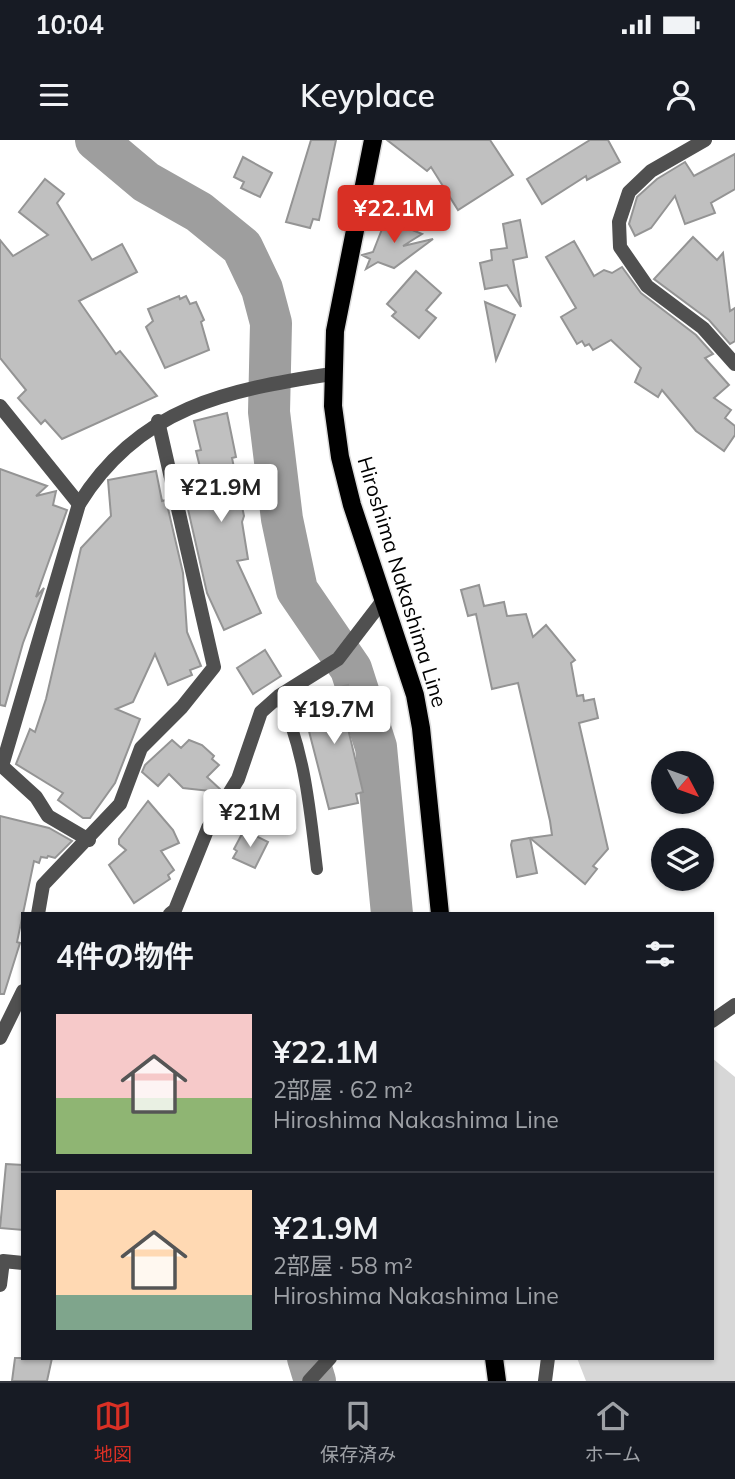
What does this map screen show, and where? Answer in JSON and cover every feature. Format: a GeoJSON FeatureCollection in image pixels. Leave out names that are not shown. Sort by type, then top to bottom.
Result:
{"type":"FeatureCollection","features":[{"type":"Feature","properties":{"kind":"main road","name":"Hiroshima Nakashima Line"},"geometry":{"type":"LineString","coordinates":[[373,140],[339,306],[332,374],[336,432],[345,481],[406,661],[421,729],[440,912]]}},
{"type":"Feature","properties":{"kind":"main road"},"geometry":{"type":"LineString","coordinates":[[494,1360],[497,1381]]}},
{"type":"Feature","properties":{"kind":"street"},"geometry":{"type":"LineString","coordinates":[[705,140],[651,171],[629,192],[619,222],[620,247],[647,286],[704,328],[735,364]]}},
{"type":"Feature","properties":{"kind":"street"},"geometry":{"type":"LineString","coordinates":[[89,840],[48,816],[36,797],[2,766],[79,504],[95,478],[158,421],[237,391],[332,374]]}},
{"type":"Feature","properties":{"kind":"street"},"geometry":{"type":"LineString","coordinates":[[0,406],[79,504]]}},
{"type":"Feature","properties":{"kind":"street"},"geometry":{"type":"LineString","coordinates":[[38,912],[43,885],[89,840],[120,804],[141,748],[182,706],[214,667],[158,421]]}},
{"type":"Feature","properties":{"kind":"street"},"geometry":{"type":"LineString","coordinates":[[174,912],[208,828],[238,779],[261,712],[279,696],[338,659],[384,599]]}},
{"type":"Feature","properties":{"kind":"street"},"geometry":{"type":"LineString","coordinates":[[0,1038],[21,996]]}},
{"type":"Feature","properties":{"kind":"street"},"geometry":{"type":"LineString","coordinates":[[714,1020],[735,1005]]}},
{"type":"Feature","properties":{"kind":"street"},"geometry":{"type":"LineString","coordinates":[[0,1285],[3,1261],[21,1263]]}},
{"type":"Feature","properties":{"kind":"street"},"geometry":{"type":"LineString","coordinates":[[309,1381],[328,1360]]}},
{"type":"Feature","properties":{"kind":"street"},"geometry":{"type":"LineString","coordinates":[[545,1381],[548,1360]]}},
{"type":"Feature","properties":{"kind":"lane"},"geometry":{"type":"LineString","coordinates":[[279,696],[293,724],[306,786],[317,869]]}},
{"type":"Feature","properties":{"kind":"shaded area"},"geometry":{"type":"Polygon","coordinates":[[[714,1060],[735,1077],[735,1381],[586,1381],[578,1360],[714,1360],[714,1060]]]}},
{"type":"Feature","properties":{"kind":"building"},"geometry":{"type":"Polygon","coordinates":[[[311,140],[336,140],[319,220],[313,219],[310,228],[286,222],[311,140]]]}},
{"type":"Feature","properties":{"kind":"building"},"geometry":{"type":"Polygon","coordinates":[[[387,140],[490,140],[513,175],[458,210],[431,167],[427,171],[387,140]]]}},
{"type":"Feature","properties":{"kind":"building"},"geometry":{"type":"Polygon","coordinates":[[[590,140],[608,140],[620,162],[587,180],[586,176],[542,204],[527,179],[590,140]]]}},
{"type":"Feature","properties":{"kind":"building"},"geometry":{"type":"Polygon","coordinates":[[[735,154],[735,189],[711,203],[715,213],[685,224],[675,196],[651,228],[635,236],[629,224],[637,197],[657,179],[685,162],[694,176],[735,154]]]}},
{"type":"Feature","properties":{"kind":"building"},"geometry":{"type":"Polygon","coordinates":[[[243,157],[272,173],[260,197],[241,188],[244,182],[234,177],[243,157]]]}},
{"type":"Feature","properties":{"kind":"building"},"geometry":{"type":"Polygon","coordinates":[[[45,179],[64,194],[57,203],[92,260],[122,244],[137,272],[79,301],[116,354],[120,351],[157,396],[62,439],[45,420],[41,424],[18,398],[26,390],[0,358],[0,240],[13,256],[48,235],[19,212],[45,179]]]}},
{"type":"Feature","properties":{"kind":"building"},"geometry":{"type":"Polygon","coordinates":[[[386,219],[422,234],[403,246],[433,239],[394,268],[378,262],[366,269],[370,259],[362,255],[373,252],[386,219]]]}},
{"type":"Feature","properties":{"kind":"building"},"geometry":{"type":"Polygon","coordinates":[[[520,220],[527,257],[513,260],[521,307],[507,285],[485,289],[480,263],[492,260],[491,250],[507,248],[503,224],[520,220]]]}},
{"type":"Feature","properties":{"kind":"building"},"geometry":{"type":"Polygon","coordinates":[[[693,237],[717,260],[723,253],[730,311],[735,308],[735,341],[730,344],[709,320],[654,279],[693,237]]]}},
{"type":"Feature","properties":{"kind":"building"},"geometry":{"type":"Polygon","coordinates":[[[574,241],[594,276],[604,270],[612,273],[622,267],[641,293],[696,335],[713,354],[705,358],[729,385],[714,398],[731,410],[725,418],[735,426],[735,435],[724,451],[696,431],[662,390],[658,397],[635,382],[641,368],[611,340],[593,350],[589,344],[585,346],[582,341],[577,344],[561,317],[576,308],[546,257],[574,241]]]}},
{"type":"Feature","properties":{"kind":"building"},"geometry":{"type":"Polygon","coordinates":[[[416,271],[441,293],[426,310],[436,318],[419,338],[392,316],[396,312],[387,304],[416,271]]]}},
{"type":"Feature","properties":{"kind":"building"},"geometry":{"type":"Polygon","coordinates":[[[179,296],[180,299],[186,296],[190,304],[196,302],[204,320],[201,322],[209,350],[165,368],[146,327],[153,321],[148,309],[179,296]]]}},
{"type":"Feature","properties":{"kind":"building"},"geometry":{"type":"Polygon","coordinates":[[[485,302],[515,315],[496,360],[485,302]]]}},
{"type":"Feature","properties":{"kind":"building"},"geometry":{"type":"Polygon","coordinates":[[[227,413],[236,457],[232,458],[244,516],[242,522],[248,559],[237,561],[261,613],[224,630],[207,593],[185,496],[206,492],[196,451],[201,450],[194,421],[227,413]]]}},
{"type":"Feature","properties":{"kind":"building"},"geometry":{"type":"Polygon","coordinates":[[[0,469],[47,486],[36,496],[56,491],[53,505],[67,510],[36,597],[44,588],[23,643],[5,706],[0,705],[0,469]]]}},
{"type":"Feature","properties":{"kind":"building"},"geometry":{"type":"Polygon","coordinates":[[[156,471],[162,501],[166,500],[183,573],[187,632],[201,666],[190,670],[192,675],[168,685],[155,654],[133,702],[116,709],[140,719],[115,783],[90,818],[83,818],[58,800],[63,793],[16,764],[30,729],[35,732],[46,699],[81,548],[111,516],[108,480],[156,471]]]}},
{"type":"Feature","properties":{"kind":"building"},"geometry":{"type":"Polygon","coordinates":[[[479,585],[484,606],[504,602],[507,616],[526,614],[533,637],[546,625],[575,660],[571,663],[577,696],[583,695],[584,701],[594,699],[598,718],[579,723],[608,849],[593,866],[597,869],[585,884],[530,838],[552,835],[550,821],[518,683],[492,689],[476,614],[468,616],[461,590],[479,585]]]}},
{"type":"Feature","properties":{"kind":"building"},"geometry":{"type":"Polygon","coordinates":[[[265,650],[281,676],[253,694],[237,668],[265,650]]]}},
{"type":"Feature","properties":{"kind":"building"},"geometry":{"type":"Polygon","coordinates":[[[348,685],[356,718],[346,720],[363,792],[356,794],[358,803],[329,809],[302,704],[323,699],[321,692],[348,685]]]}},
{"type":"Feature","properties":{"kind":"building"},"geometry":{"type":"Polygon","coordinates":[[[172,740],[181,748],[189,740],[202,745],[214,756],[212,759],[219,765],[207,777],[220,789],[219,792],[183,788],[169,774],[158,786],[142,772],[145,765],[172,740]]]}},
{"type":"Feature","properties":{"kind":"building"},"geometry":{"type":"Polygon","coordinates":[[[148,801],[173,830],[179,843],[161,851],[174,870],[168,875],[170,879],[134,903],[109,865],[126,850],[119,844],[119,839],[148,801]]]}},
{"type":"Feature","properties":{"kind":"building"},"geometry":{"type":"Polygon","coordinates":[[[0,816],[49,828],[72,841],[55,858],[41,857],[39,863],[34,861],[23,912],[21,912],[17,942],[20,943],[4,994],[0,994],[0,816]]]}},
{"type":"Feature","properties":{"kind":"building"},"geometry":{"type":"Polygon","coordinates":[[[244,830],[268,842],[255,868],[233,858],[237,851],[234,849],[244,830]]]}},
{"type":"Feature","properties":{"kind":"building"},"geometry":{"type":"Polygon","coordinates":[[[530,838],[537,873],[517,877],[512,841],[530,838]]]}},
{"type":"Feature","properties":{"kind":"building"},"geometry":{"type":"Polygon","coordinates":[[[6,1164],[21,1165],[21,1230],[0,1228],[6,1164]]]}},
{"type":"Feature","properties":{"kind":"building"},"geometry":{"type":"Polygon","coordinates":[[[15,1358],[52,1360],[47,1381],[12,1381],[15,1358]]]}},
{"type":"Feature","properties":{"kind":"waterway"},"geometry":{"type":"LineString","coordinates":[[96,140],[146,182],[199,212],[242,247],[262,289],[271,323],[269,412],[282,519],[297,590],[351,669],[376,747],[392,912]]}},
{"type":"Feature","properties":{"kind":"waterway"},"geometry":{"type":"LineString","coordinates":[[309,1360],[315,1381]]}}]}
